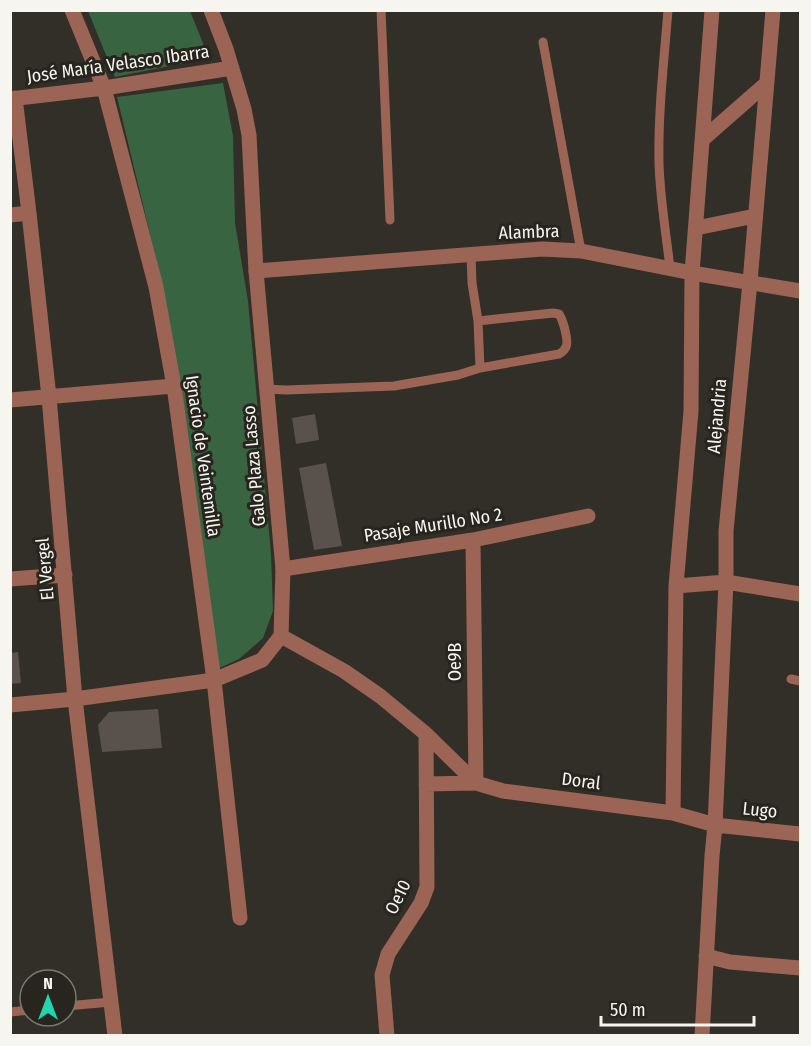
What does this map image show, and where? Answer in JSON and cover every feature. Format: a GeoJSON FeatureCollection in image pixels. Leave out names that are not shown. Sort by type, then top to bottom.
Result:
{"type":"FeatureCollection","features":[{"type":"Feature","properties":{"kind":"street","name":"Ignacio de Veintemilla"},"geometry":{"type":"LineString","coordinates":[[72,10],[104,88],[156,287],[174,386],[213,680],[240,918]]}},
{"type":"Feature","properties":{"kind":"street","name":"Galo Plaza Lasso"},"geometry":{"type":"LineString","coordinates":[[211,10],[232,68],[249,135],[256,271],[283,569],[281,636]]}},
{"type":"Feature","properties":{"kind":"street"},"geometry":{"type":"LineString","coordinates":[[673,813],[676,586],[691,411],[692,273],[712,10]]}},
{"type":"Feature","properties":{"kind":"street","name":"Alejandria"},"geometry":{"type":"LineString","coordinates":[[715,825],[726,582],[726,531],[773,10]]}},
{"type":"Feature","properties":{"kind":"street","name":"José María Velasco Ibarra"},"geometry":{"type":"LineString","coordinates":[[13,99],[104,88],[232,68]]}},
{"type":"Feature","properties":{"kind":"street"},"geometry":{"type":"LineString","coordinates":[[703,139],[767,83]]}},
{"type":"Feature","properties":{"kind":"street","name":"El Vergel"},"geometry":{"type":"LineString","coordinates":[[13,99],[30,213],[49,397],[75,699],[115,1035]]}},
{"type":"Feature","properties":{"kind":"street"},"geometry":{"type":"LineString","coordinates":[[10,214],[30,213]]}},
{"type":"Feature","properties":{"kind":"street"},"geometry":{"type":"LineString","coordinates":[[696,228],[755,216]]}},
{"type":"Feature","properties":{"kind":"street","name":"Alambra"},"geometry":{"type":"LineString","coordinates":[[256,271],[542,249],[581,251],[801,291]]}},
{"type":"Feature","properties":{"kind":"street"},"geometry":{"type":"LineString","coordinates":[[10,400],[174,386]]}},
{"type":"Feature","properties":{"kind":"street","name":"Pasaje Murillo No 2"},"geometry":{"type":"LineString","coordinates":[[283,569],[474,540],[588,516]]}},
{"type":"Feature","properties":{"kind":"street","name":"Oe9B"},"geometry":{"type":"LineString","coordinates":[[474,540],[476,783]]}},
{"type":"Feature","properties":{"kind":"street"},"geometry":{"type":"LineString","coordinates":[[10,579],[65,575]]}},
{"type":"Feature","properties":{"kind":"street"},"geometry":{"type":"LineString","coordinates":[[676,586],[726,582],[801,594]]}},
{"type":"Feature","properties":{"kind":"street"},"geometry":{"type":"LineString","coordinates":[[10,705],[75,699],[213,680],[262,660],[281,636]]}},
{"type":"Feature","properties":{"kind":"street","name":"Doral"},"geometry":{"type":"LineString","coordinates":[[281,636],[344,671],[380,696],[426,734],[476,783],[503,791],[673,813],[715,825]]}},
{"type":"Feature","properties":{"kind":"street","name":"Oe10"},"geometry":{"type":"LineString","coordinates":[[387,1035],[382,975],[388,954],[421,903],[427,887],[426,734]]}},
{"type":"Feature","properties":{"kind":"street"},"geometry":{"type":"LineString","coordinates":[[426,784],[476,783]]}},
{"type":"Feature","properties":{"kind":"street"},"geometry":{"type":"LineString","coordinates":[[702,1035],[715,825]]}},
{"type":"Feature","properties":{"kind":"street","name":"Lugo"},"geometry":{"type":"LineString","coordinates":[[715,825],[801,834]]}},
{"type":"Feature","properties":{"kind":"street"},"geometry":{"type":"LineString","coordinates":[[706,956],[730,962],[801,968]]}},
{"type":"Feature","properties":{"kind":"lane"},"geometry":{"type":"LineString","coordinates":[[381,10],[390,220]]}},
{"type":"Feature","properties":{"kind":"lane"},"geometry":{"type":"LineString","coordinates":[[668,10],[661,92],[659,163],[670,268]]}},
{"type":"Feature","properties":{"kind":"lane"},"geometry":{"type":"LineString","coordinates":[[543,42],[581,251]]}},
{"type":"Feature","properties":{"kind":"lane"},"geometry":{"type":"LineString","coordinates":[[471,254],[480,368]]}},
{"type":"Feature","properties":{"kind":"lane"},"geometry":{"type":"LineString","coordinates":[[267,389],[394,386],[559,354],[568,344],[559,314],[478,321]]}},
{"type":"Feature","properties":{"kind":"lane"},"geometry":{"type":"LineString","coordinates":[[78,1005],[111,1002]]}},
{"type":"Feature","properties":{"kind":"green space"},"geometry":{"type":"Polygon","coordinates":[[[88,11],[190,11],[209,58],[115,77],[88,11]]]}},
{"type":"Feature","properties":{"kind":"green space"},"geometry":{"type":"Polygon","coordinates":[[[223,83],[233,136],[235,223],[248,301],[271,554],[273,611],[263,638],[239,659],[215,670],[164,292],[117,97],[223,83]]]}},
{"type":"Feature","properties":{"kind":"building"},"geometry":{"type":"Polygon","coordinates":[[[315,414],[319,440],[296,444],[292,418],[315,414]]]}},
{"type":"Feature","properties":{"kind":"building"},"geometry":{"type":"Polygon","coordinates":[[[326,463],[342,546],[314,550],[299,468],[326,463]]]}},
{"type":"Feature","properties":{"kind":"building"},"geometry":{"type":"Polygon","coordinates":[[[18,652],[21,683],[10,684],[10,653],[18,652]]]}},
{"type":"Feature","properties":{"kind":"building"},"geometry":{"type":"Polygon","coordinates":[[[158,709],[162,748],[102,752],[98,725],[109,712],[158,709]]]}}]}
